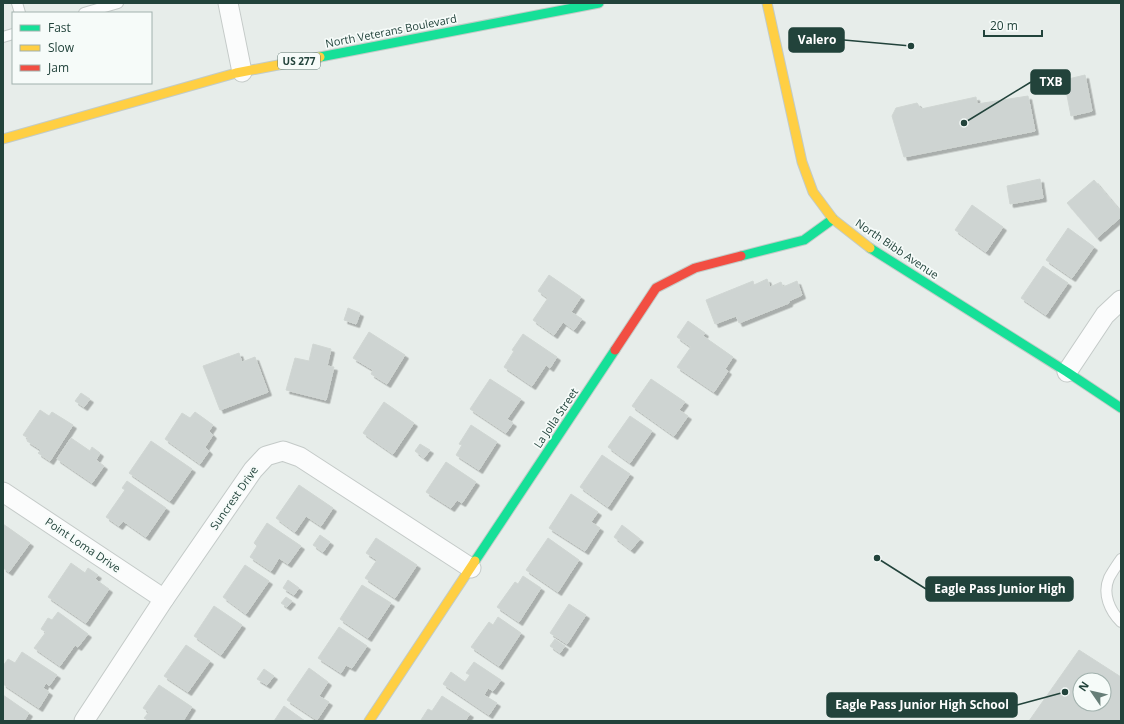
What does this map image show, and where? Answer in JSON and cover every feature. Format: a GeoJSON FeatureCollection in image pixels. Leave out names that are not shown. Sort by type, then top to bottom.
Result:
{"type":"FeatureCollection","features":[{"type":"Feature","properties":{"kind":"main road","name":"North Veterans Boulevard"},"geometry":{"type":"LineString","coordinates":[[3,138],[242,72],[599,3]]}},
{"type":"Feature","properties":{"kind":"main road","name":"North Bibb Avenue"},"geometry":{"type":"LineString","coordinates":[[767,3],[802,162],[813,192],[833,219],[862,243],[1067,372],[1121,408]]}},
{"type":"Feature","properties":{"kind":"main road","name":"La Jolla Street"},"geometry":{"type":"LineString","coordinates":[[369,721],[656,288],[695,268],[804,240],[833,219]]}},
{"type":"Feature","properties":{"kind":"street"},"geometry":{"type":"LineString","coordinates":[[228,3],[242,72]]}},
{"type":"Feature","properties":{"kind":"street"},"geometry":{"type":"LineString","coordinates":[[1067,372],[1106,315],[1121,300]]}},
{"type":"Feature","properties":{"kind":"street","name":"Suncrest Drive"},"geometry":{"type":"LineString","coordinates":[[84,721],[164,599],[253,470],[266,456],[284,451],[300,457],[471,568]]}},
{"type":"Feature","properties":{"kind":"street","name":"Point Loma Drive"},"geometry":{"type":"LineString","coordinates":[[3,492],[164,599]]}},
{"type":"Feature","properties":{"kind":"lane"},"geometry":{"type":"LineString","coordinates":[[87,12],[118,3]]}},
{"type":"Feature","properties":{"kind":"lane"},"geometry":{"type":"LineString","coordinates":[[1121,559],[1108,579],[1106,595],[1114,615],[1121,622]]}},
{"type":"Feature","properties":{"kind":"building"},"geometry":{"type":"Polygon","coordinates":[[[1085,75],[1092,111],[1071,116],[1064,80],[1085,75]]]}},
{"type":"Feature","properties":{"kind":"building"},"geometry":{"type":"Polygon","coordinates":[[[1028,96],[1035,131],[904,157],[892,116],[896,108],[917,103],[921,109],[976,97],[977,104],[1028,96]]]}},
{"type":"Feature","properties":{"kind":"building"},"geometry":{"type":"Polygon","coordinates":[[[1040,179],[1043,198],[1010,204],[1007,186],[1040,179]]]}},
{"type":"Feature","properties":{"kind":"building"},"geometry":{"type":"Polygon","coordinates":[[[1094,180],[1121,212],[1121,217],[1097,238],[1067,203],[1094,180]]]}},
{"type":"Feature","properties":{"kind":"building"},"geometry":{"type":"Polygon","coordinates":[[[972,205],[1003,227],[986,252],[955,230],[972,205]]]}},
{"type":"Feature","properties":{"kind":"building"},"geometry":{"type":"Polygon","coordinates":[[[1068,228],[1094,247],[1072,278],[1046,260],[1068,228]]]}},
{"type":"Feature","properties":{"kind":"building"},"geometry":{"type":"Polygon","coordinates":[[[1043,266],[1068,283],[1046,315],[1021,298],[1043,266]]]}},
{"type":"Feature","properties":{"kind":"building"},"geometry":{"type":"Polygon","coordinates":[[[549,275],[581,297],[571,312],[582,319],[574,330],[563,322],[554,335],[533,320],[548,298],[538,291],[549,275]]]}},
{"type":"Feature","properties":{"kind":"building"},"geometry":{"type":"Polygon","coordinates":[[[767,279],[770,287],[781,282],[783,287],[797,281],[802,295],[789,301],[789,303],[739,323],[736,316],[715,324],[706,300],[753,281],[754,285],[767,279]]]}},
{"type":"Feature","properties":{"kind":"building"},"geometry":{"type":"Polygon","coordinates":[[[348,308],[360,313],[356,324],[344,320],[348,308]]]}},
{"type":"Feature","properties":{"kind":"building"},"geometry":{"type":"Polygon","coordinates":[[[688,321],[705,333],[703,336],[733,357],[725,369],[728,371],[714,392],[677,367],[691,347],[677,337],[688,321]]]}},
{"type":"Feature","properties":{"kind":"building"},"geometry":{"type":"Polygon","coordinates":[[[369,332],[405,355],[387,384],[371,374],[373,370],[353,358],[369,332]]]}},
{"type":"Feature","properties":{"kind":"building"},"geometry":{"type":"Polygon","coordinates":[[[523,334],[557,357],[550,368],[546,365],[532,386],[504,367],[514,351],[512,350],[523,334]]]}},
{"type":"Feature","properties":{"kind":"building"},"geometry":{"type":"Polygon","coordinates":[[[313,344],[331,349],[327,366],[334,367],[326,400],[286,390],[295,358],[309,361],[313,344]]]}},
{"type":"Feature","properties":{"kind":"building"},"geometry":{"type":"Polygon","coordinates":[[[239,353],[242,362],[255,357],[268,392],[220,410],[203,366],[239,353]]]}},
{"type":"Feature","properties":{"kind":"building"},"geometry":{"type":"Polygon","coordinates":[[[490,379],[521,399],[507,419],[513,423],[506,433],[470,409],[490,379]]]}},
{"type":"Feature","properties":{"kind":"building"},"geometry":{"type":"Polygon","coordinates":[[[651,379],[685,402],[679,410],[688,416],[674,436],[632,406],[651,379]]]}},
{"type":"Feature","properties":{"kind":"building"},"geometry":{"type":"Polygon","coordinates":[[[81,393],[90,399],[84,407],[75,401],[81,393]]]}},
{"type":"Feature","properties":{"kind":"building"},"geometry":{"type":"Polygon","coordinates":[[[384,402],[414,423],[393,454],[363,433],[384,402]]]}},
{"type":"Feature","properties":{"kind":"building"},"geometry":{"type":"Polygon","coordinates":[[[40,410],[49,416],[52,412],[73,425],[50,461],[38,453],[41,450],[27,441],[28,438],[23,435],[40,410]]]}},
{"type":"Feature","properties":{"kind":"building"},"geometry":{"type":"Polygon","coordinates":[[[195,412],[213,425],[209,431],[213,435],[205,447],[209,451],[200,464],[165,439],[182,413],[190,418],[195,412]]]}},
{"type":"Feature","properties":{"kind":"building"},"geometry":{"type":"Polygon","coordinates":[[[630,416],[652,431],[630,463],[608,447],[630,416]]]}},
{"type":"Feature","properties":{"kind":"building"},"geometry":{"type":"Polygon","coordinates":[[[471,425],[497,442],[479,470],[456,455],[462,445],[459,444],[471,425]]]}},
{"type":"Feature","properties":{"kind":"building"},"geometry":{"type":"Polygon","coordinates":[[[71,438],[90,451],[92,447],[100,453],[96,460],[104,466],[92,483],[57,459],[71,438]]]}},
{"type":"Feature","properties":{"kind":"building"},"geometry":{"type":"Polygon","coordinates":[[[151,441],[192,469],[170,501],[129,473],[151,441]]]}},
{"type":"Feature","properties":{"kind":"building"},"geometry":{"type":"Polygon","coordinates":[[[420,444],[430,450],[424,458],[415,451],[420,444]]]}},
{"type":"Feature","properties":{"kind":"building"},"geometry":{"type":"Polygon","coordinates":[[[602,455],[630,474],[608,507],[580,487],[602,455]]]}},
{"type":"Feature","properties":{"kind":"building"},"geometry":{"type":"Polygon","coordinates":[[[446,462],[476,482],[462,503],[457,500],[451,508],[426,492],[446,462]]]}},
{"type":"Feature","properties":{"kind":"building"},"geometry":{"type":"Polygon","coordinates":[[[127,481],[166,508],[146,537],[123,521],[119,526],[106,517],[125,490],[122,488],[127,481]]]}},
{"type":"Feature","properties":{"kind":"building"},"geometry":{"type":"Polygon","coordinates":[[[299,485],[333,508],[321,526],[306,516],[295,532],[276,518],[299,485]]]}},
{"type":"Feature","properties":{"kind":"building"},"geometry":{"type":"Polygon","coordinates":[[[571,494],[598,512],[591,522],[600,528],[585,551],[549,528],[571,494]]]}},
{"type":"Feature","properties":{"kind":"building"},"geometry":{"type":"Polygon","coordinates":[[[267,523],[301,546],[288,564],[279,558],[271,571],[250,557],[257,546],[254,543],[267,523]]]}},
{"type":"Feature","properties":{"kind":"building"},"geometry":{"type":"Polygon","coordinates":[[[3,524],[30,543],[9,572],[3,568],[3,524]]]}},
{"type":"Feature","properties":{"kind":"building"},"geometry":{"type":"Polygon","coordinates":[[[622,525],[640,539],[631,550],[614,537],[622,525]]]}},
{"type":"Feature","properties":{"kind":"building"},"geometry":{"type":"Polygon","coordinates":[[[320,535],[330,542],[323,552],[313,545],[320,535]]]}},
{"type":"Feature","properties":{"kind":"building"},"geometry":{"type":"Polygon","coordinates":[[[376,538],[417,565],[395,598],[365,578],[377,560],[366,553],[376,538]]]}},
{"type":"Feature","properties":{"kind":"building"},"geometry":{"type":"Polygon","coordinates":[[[548,538],[579,560],[558,592],[526,570],[548,538]]]}},
{"type":"Feature","properties":{"kind":"building"},"geometry":{"type":"Polygon","coordinates":[[[71,563],[85,573],[88,568],[98,575],[95,579],[109,589],[86,623],[48,597],[71,563]]]}},
{"type":"Feature","properties":{"kind":"building"},"geometry":{"type":"Polygon","coordinates":[[[245,565],[269,581],[246,614],[223,597],[245,565]]]}},
{"type":"Feature","properties":{"kind":"building"},"geometry":{"type":"Polygon","coordinates":[[[523,576],[541,588],[519,622],[497,607],[515,582],[518,584],[523,576]]]}},
{"type":"Feature","properties":{"kind":"building"},"geometry":{"type":"Polygon","coordinates":[[[288,580],[299,588],[294,595],[283,588],[288,580]]]}},
{"type":"Feature","properties":{"kind":"building"},"geometry":{"type":"Polygon","coordinates":[[[362,585],[391,603],[368,638],[340,619],[362,585]]]}},
{"type":"Feature","properties":{"kind":"building"},"geometry":{"type":"Polygon","coordinates":[[[286,597],[292,601],[287,607],[281,603],[286,597]]]}},
{"type":"Feature","properties":{"kind":"building"},"geometry":{"type":"Polygon","coordinates":[[[569,604],[586,615],[567,644],[550,633],[569,604]]]}},
{"type":"Feature","properties":{"kind":"building"},"geometry":{"type":"Polygon","coordinates":[[[214,606],[242,625],[221,655],[194,636],[214,606]]]}},
{"type":"Feature","properties":{"kind":"building"},"geometry":{"type":"Polygon","coordinates":[[[58,612],[88,634],[78,647],[75,645],[60,666],[34,648],[46,632],[41,629],[48,618],[52,620],[58,612]]]}},
{"type":"Feature","properties":{"kind":"building"},"geometry":{"type":"Polygon","coordinates":[[[498,617],[521,633],[499,666],[471,647],[489,622],[493,625],[498,617]]]}},
{"type":"Feature","properties":{"kind":"building"},"geometry":{"type":"Polygon","coordinates":[[[339,627],[367,646],[352,668],[346,665],[341,673],[318,658],[339,627]]]}},
{"type":"Feature","properties":{"kind":"building"},"geometry":{"type":"Polygon","coordinates":[[[555,639],[565,646],[560,653],[550,646],[555,639]]]}},
{"type":"Feature","properties":{"kind":"building"},"geometry":{"type":"Polygon","coordinates":[[[186,645],[210,661],[188,692],[164,676],[186,645]]]}},
{"type":"Feature","properties":{"kind":"building"},"geometry":{"type":"Polygon","coordinates":[[[1079,650],[1121,677],[1121,721],[1029,721],[1079,650]]]}},
{"type":"Feature","properties":{"kind":"building"},"geometry":{"type":"Polygon","coordinates":[[[22,652],[57,675],[49,686],[46,683],[43,688],[49,692],[39,708],[3,684],[3,666],[8,659],[15,663],[22,652]]]}},
{"type":"Feature","properties":{"kind":"building"},"geometry":{"type":"Polygon","coordinates":[[[474,662],[501,680],[493,691],[488,688],[484,695],[497,703],[489,715],[443,684],[451,672],[465,682],[470,675],[466,673],[474,662]]]}},
{"type":"Feature","properties":{"kind":"building"},"geometry":{"type":"Polygon","coordinates":[[[309,668],[328,682],[319,696],[329,702],[317,720],[287,700],[309,668]]]}},
{"type":"Feature","properties":{"kind":"building"},"geometry":{"type":"Polygon","coordinates":[[[264,669],[274,676],[267,685],[257,679],[264,669]]]}},
{"type":"Feature","properties":{"kind":"building"},"geometry":{"type":"Polygon","coordinates":[[[159,685],[192,707],[183,721],[149,721],[144,718],[149,712],[143,708],[159,685]]]}},
{"type":"Feature","properties":{"kind":"building"},"geometry":{"type":"Polygon","coordinates":[[[3,695],[29,713],[24,721],[3,721],[3,695]]]}},
{"type":"Feature","properties":{"kind":"building"},"geometry":{"type":"Polygon","coordinates":[[[442,696],[470,714],[465,721],[421,720],[428,709],[432,711],[442,696]]]}},
{"type":"Feature","properties":{"kind":"building"},"geometry":{"type":"Polygon","coordinates":[[[284,706],[305,721],[274,721],[284,706]]]}},
{"type":"Feature","properties":{"kind":"traffic: fast"},"geometry":{"type":"LineString","coordinates":[[320,57],[599,3]]}},
{"type":"Feature","properties":{"kind":"traffic: fast"},"geometry":{"type":"LineString","coordinates":[[741,256],[804,240],[833,219]]}},
{"type":"Feature","properties":{"kind":"traffic: fast"},"geometry":{"type":"LineString","coordinates":[[870,248],[1067,372],[1121,408]]}},
{"type":"Feature","properties":{"kind":"traffic: fast"},"geometry":{"type":"LineString","coordinates":[[475,561],[615,350]]}},
{"type":"Feature","properties":{"kind":"traffic: slow"},"geometry":{"type":"LineString","coordinates":[[767,3],[802,162],[813,192],[833,219],[870,248]]}},
{"type":"Feature","properties":{"kind":"traffic: slow"},"geometry":{"type":"LineString","coordinates":[[3,139],[236,73],[320,57]]}},
{"type":"Feature","properties":{"kind":"traffic: slow"},"geometry":{"type":"LineString","coordinates":[[369,721],[475,561]]}},
{"type":"Feature","properties":{"kind":"traffic: jam"},"geometry":{"type":"LineString","coordinates":[[615,350],[656,288],[695,268],[741,256]]}},
{"type":"Feature","properties":{"kind":"place","name":"Valero"},"geometry":{"type":"Point","coordinates":[911,46]}},
{"type":"Feature","properties":{"kind":"place","name":"TXB"},"geometry":{"type":"Point","coordinates":[964,123]}},
{"type":"Feature","properties":{"kind":"place","name":"Eagle Pass Junior High"},"geometry":{"type":"Point","coordinates":[877,558]}},
{"type":"Feature","properties":{"kind":"place","name":"Eagle Pass Junior High School"},"geometry":{"type":"Point","coordinates":[1065,692]}}]}
